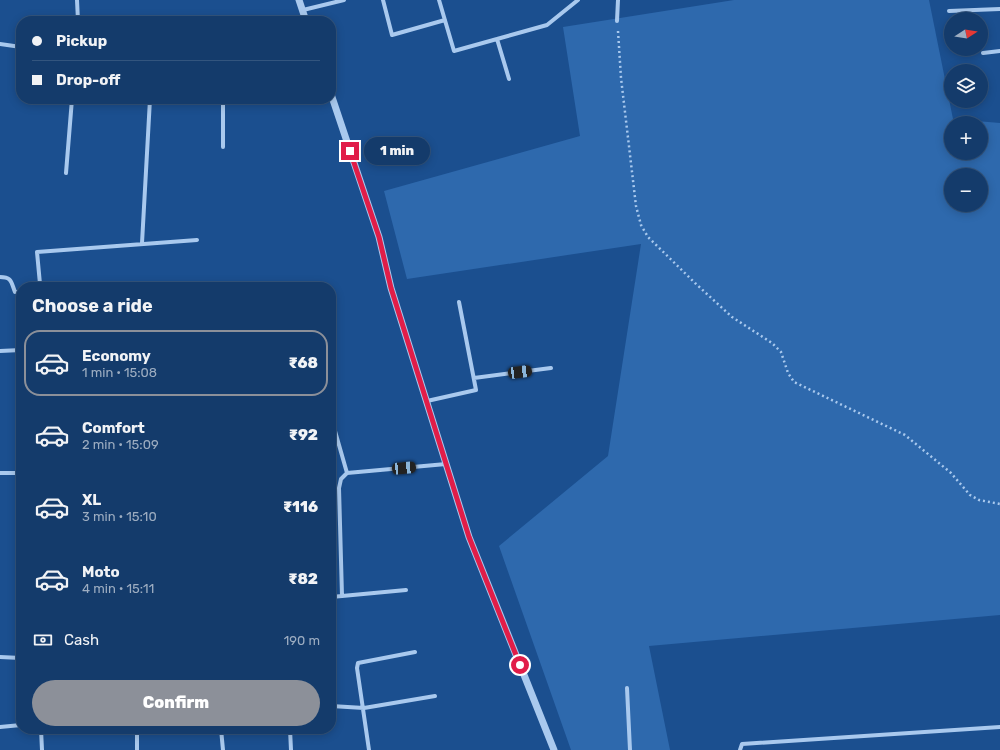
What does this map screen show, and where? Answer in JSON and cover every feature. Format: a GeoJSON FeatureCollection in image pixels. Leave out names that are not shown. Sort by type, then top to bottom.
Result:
{"type":"FeatureCollection","features":[{"type":"Feature","properties":{"kind":"street"},"geometry":{"type":"LineString","coordinates":[[77,0],[78,16]]}},
{"type":"Feature","properties":{"kind":"street"},"geometry":{"type":"LineString","coordinates":[[299,0],[305,16]]}},
{"type":"Feature","properties":{"kind":"street"},"geometry":{"type":"LineString","coordinates":[[303,10],[344,0]]}},
{"type":"Feature","properties":{"kind":"street"},"geometry":{"type":"LineString","coordinates":[[383,0],[392,35],[445,20]]}},
{"type":"Feature","properties":{"kind":"street"},"geometry":{"type":"LineString","coordinates":[[440,0],[454,51],[547,25],[578,0]]}},
{"type":"Feature","properties":{"kind":"street"},"geometry":{"type":"LineString","coordinates":[[617,21],[618,0]]}},
{"type":"Feature","properties":{"kind":"street"},"geometry":{"type":"LineString","coordinates":[[949,11],[1000,9]]}},
{"type":"Feature","properties":{"kind":"street"},"geometry":{"type":"LineString","coordinates":[[497,39],[509,79]]}},
{"type":"Feature","properties":{"kind":"street"},"geometry":{"type":"LineString","coordinates":[[0,44],[16,46]]}},
{"type":"Feature","properties":{"kind":"street"},"geometry":{"type":"LineString","coordinates":[[988,52],[1000,50]]}},
{"type":"Feature","properties":{"kind":"street"},"geometry":{"type":"LineString","coordinates":[[66,172],[72,104]]}},
{"type":"Feature","properties":{"kind":"street"},"geometry":{"type":"LineString","coordinates":[[142,243],[150,104]]}},
{"type":"Feature","properties":{"kind":"street"},"geometry":{"type":"LineString","coordinates":[[223,104],[223,147]]}},
{"type":"Feature","properties":{"kind":"street"},"geometry":{"type":"LineString","coordinates":[[334,104],[379,237],[391,288],[469,537],[554,750]]}},
{"type":"Feature","properties":{"kind":"street"},"geometry":{"type":"LineString","coordinates":[[40,282],[37,252],[197,240]]}},
{"type":"Feature","properties":{"kind":"street"},"geometry":{"type":"LineString","coordinates":[[0,276],[10,279],[16,292]]}},
{"type":"Feature","properties":{"kind":"street"},"geometry":{"type":"LineString","coordinates":[[427,401],[476,390],[459,302]]}},
{"type":"Feature","properties":{"kind":"street"},"geometry":{"type":"LineString","coordinates":[[0,351],[16,350]]}},
{"type":"Feature","properties":{"kind":"street"},"geometry":{"type":"LineString","coordinates":[[474,378],[550,368]]}},
{"type":"Feature","properties":{"kind":"street"},"geometry":{"type":"LineString","coordinates":[[336,434],[347,473]]}},
{"type":"Feature","properties":{"kind":"street"},"geometry":{"type":"LineString","coordinates":[[342,596],[339,488],[341,479],[347,473],[446,464]]}},
{"type":"Feature","properties":{"kind":"street"},"geometry":{"type":"LineString","coordinates":[[0,472],[16,473]]}},
{"type":"Feature","properties":{"kind":"street"},"geometry":{"type":"LineString","coordinates":[[336,597],[406,590]]}},
{"type":"Feature","properties":{"kind":"street"},"geometry":{"type":"LineString","coordinates":[[369,750],[357,668],[358,663],[415,652]]}},
{"type":"Feature","properties":{"kind":"street"},"geometry":{"type":"LineString","coordinates":[[0,657],[16,658]]}},
{"type":"Feature","properties":{"kind":"street"},"geometry":{"type":"LineString","coordinates":[[627,688],[630,750]]}},
{"type":"Feature","properties":{"kind":"street"},"geometry":{"type":"LineString","coordinates":[[336,706],[364,708],[435,696]]}},
{"type":"Feature","properties":{"kind":"street"},"geometry":{"type":"LineString","coordinates":[[0,727],[16,725]]}},
{"type":"Feature","properties":{"kind":"street"},"geometry":{"type":"LineString","coordinates":[[740,750],[742,744],[1000,727]]}},
{"type":"Feature","properties":{"kind":"street"},"geometry":{"type":"LineString","coordinates":[[41,734],[42,750]]}},
{"type":"Feature","properties":{"kind":"street"},"geometry":{"type":"LineString","coordinates":[[137,734],[137,750]]}},
{"type":"Feature","properties":{"kind":"street"},"geometry":{"type":"LineString","coordinates":[[221,734],[223,750]]}},
{"type":"Feature","properties":{"kind":"street"},"geometry":{"type":"LineString","coordinates":[[290,734],[291,750]]}},
{"type":"Feature","properties":{"kind":"path"},"geometry":{"type":"LineString","coordinates":[[617,21],[621,78],[636,206],[640,225],[648,237],[732,317],[772,343],[781,352],[788,373],[794,382],[905,435],[951,473],[970,495],[978,500],[1000,504]]}},
{"type":"Feature","properties":{"kind":"shaded area"},"geometry":{"type":"Polygon","coordinates":[[[734,0],[929,0],[944,74],[944,108],[951,108],[952,116],[944,116],[944,160],[988,160],[988,122],[1000,123],[1000,615],[649,646],[670,750],[571,750],[499,546],[608,456],[641,244],[407,279],[384,191],[580,136],[563,27],[734,0]]]}},
{"type":"Feature","properties":{"kind":"route"},"geometry":{"type":"LineString","coordinates":[[350,151],[379,237],[391,288],[469,537],[520,665]]}}]}
